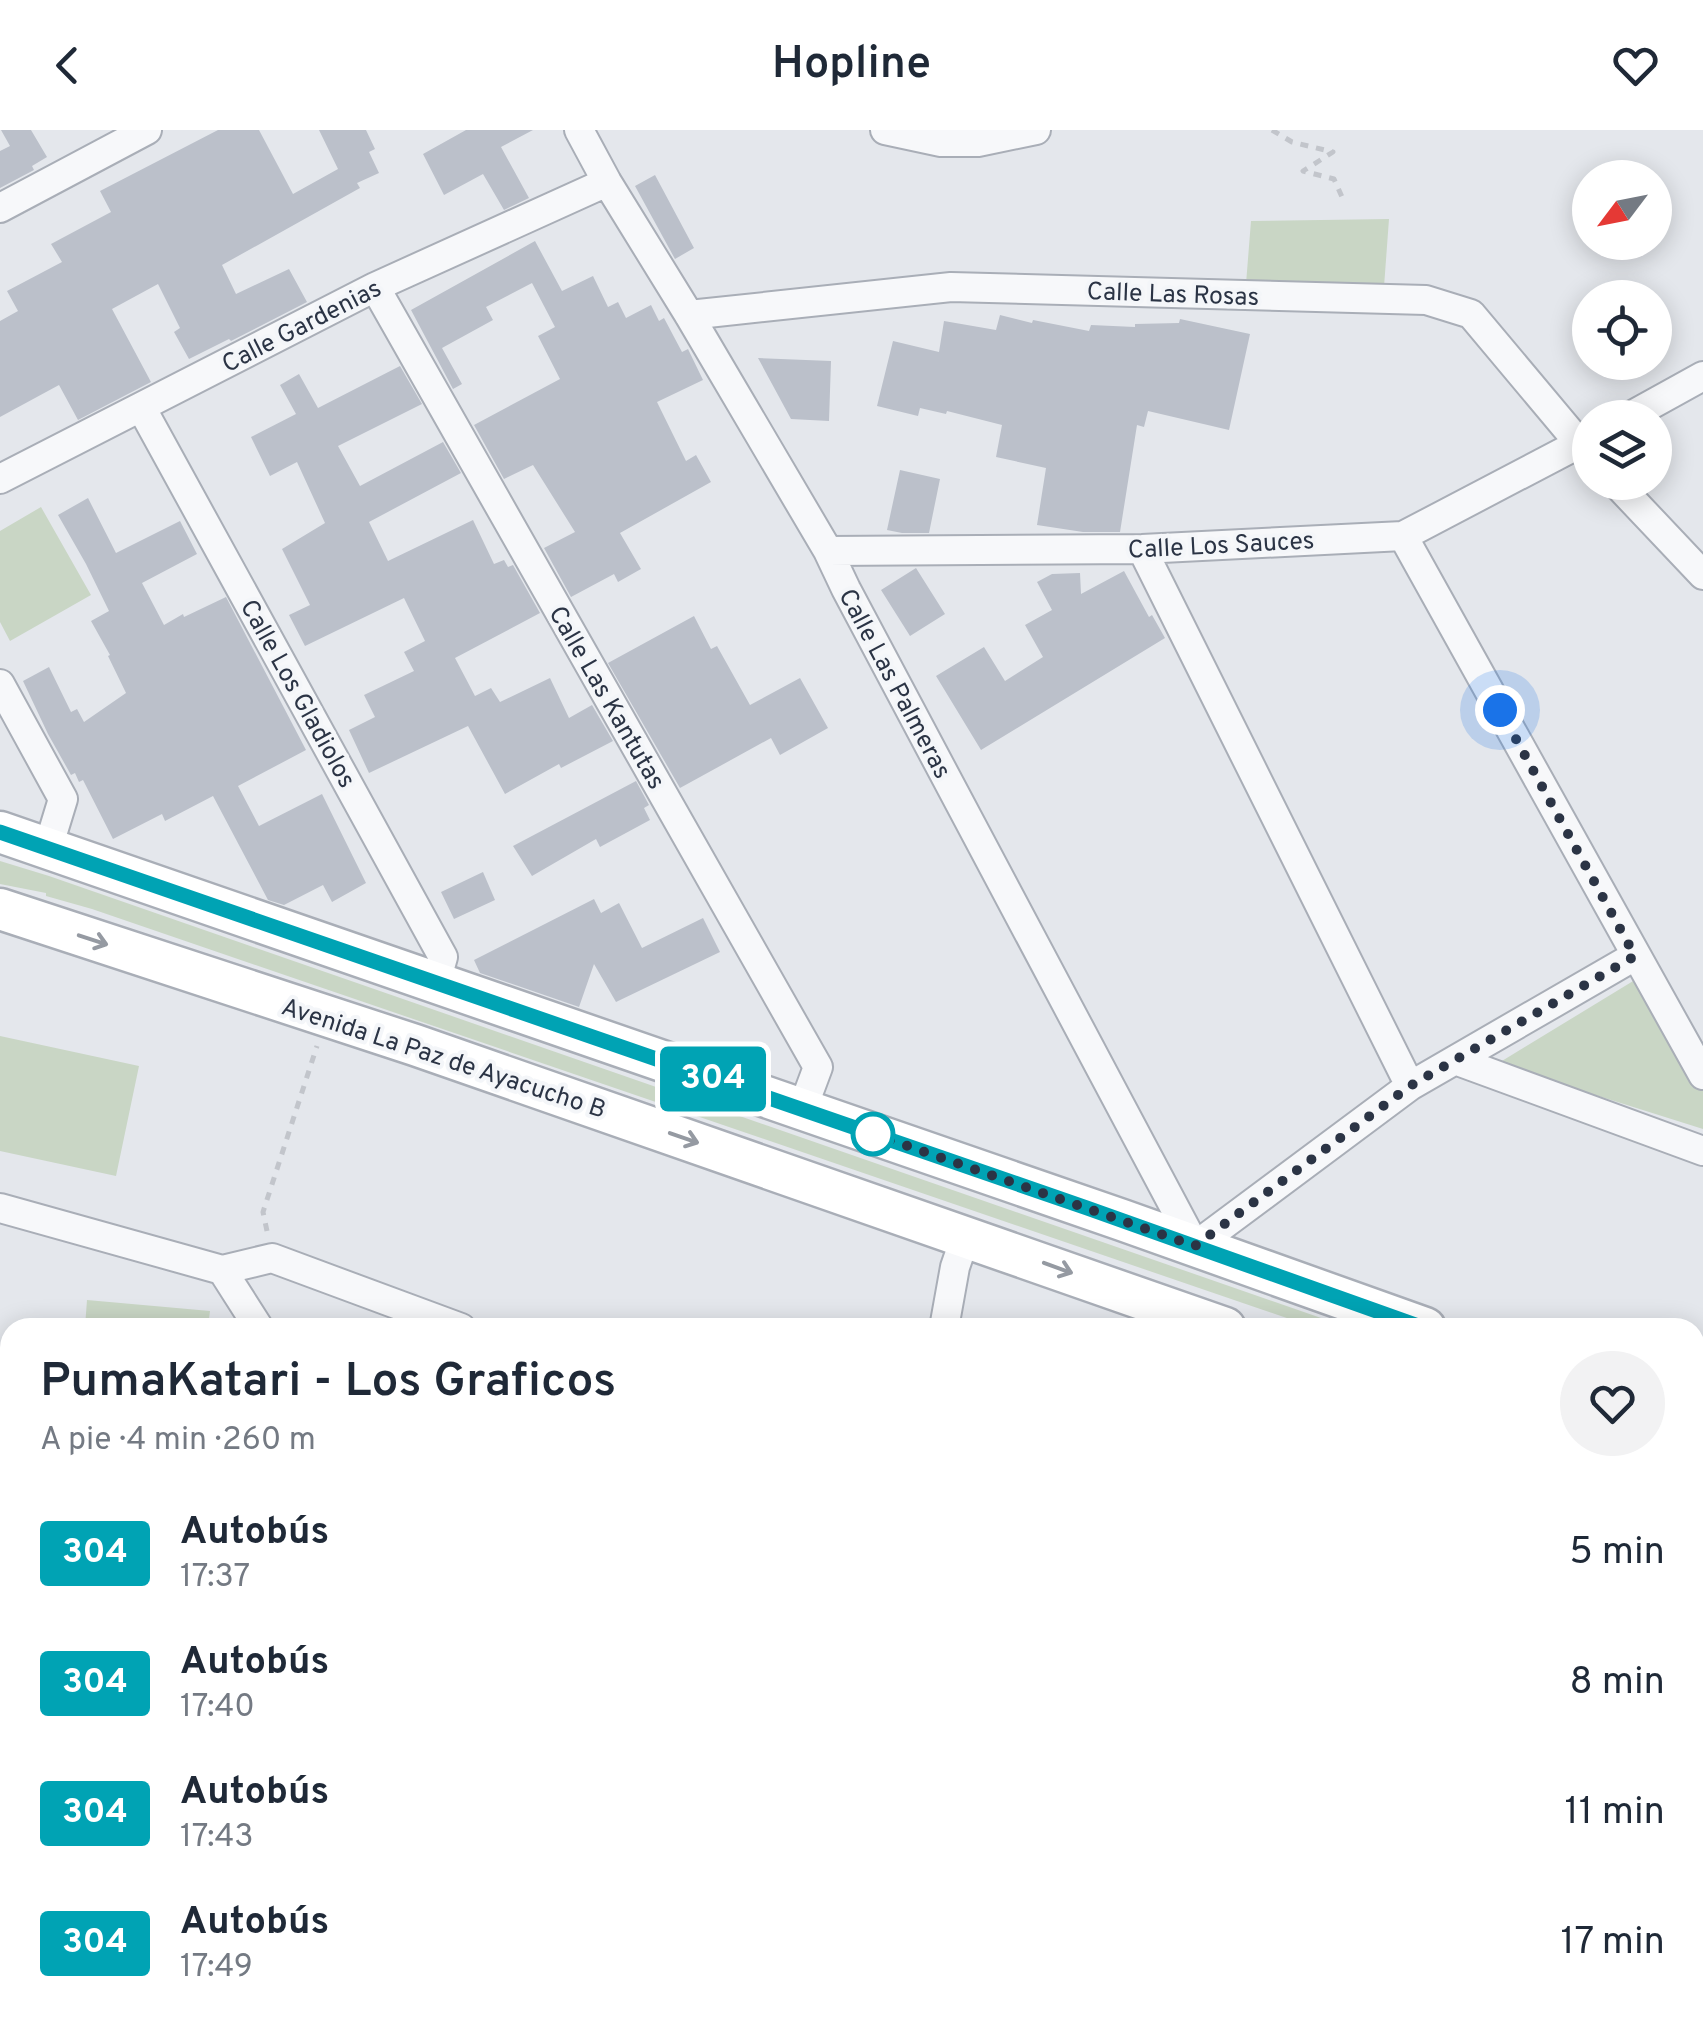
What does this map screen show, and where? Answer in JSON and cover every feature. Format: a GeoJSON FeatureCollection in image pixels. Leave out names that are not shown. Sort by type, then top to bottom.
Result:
{"type":"FeatureCollection","features":[{"type":"Feature","properties":{"kind":"main road"},"geometry":{"type":"LineString","coordinates":[[0,832],[1396,1318]]}},
{"type":"Feature","properties":{"kind":"main road","name":"Avenida La Paz de Ayacucho B"},"geometry":{"type":"LineString","coordinates":[[0,910],[414,1045],[1197,1318]]}},
{"type":"Feature","properties":{"kind":"street"},"geometry":{"type":"LineString","coordinates":[[0,208],[147,130]]}},
{"type":"Feature","properties":{"kind":"street","name":"Calle Las Palmeras"},"geometry":{"type":"LineString","coordinates":[[579,130],[828,550],[1195,1246]]}},
{"type":"Feature","properties":{"kind":"street"},"geometry":{"type":"LineString","coordinates":[[885,130],[940,142],[1036,130]]}},
{"type":"Feature","properties":{"kind":"street","name":"Calle Gardenias"},"geometry":{"type":"LineString","coordinates":[[0,479],[376,286],[607,182]]}},
{"type":"Feature","properties":{"kind":"street","name":"Calle Las Kantutas"},"geometry":{"type":"LineString","coordinates":[[376,286],[818,1067],[802,1110]]}},
{"type":"Feature","properties":{"kind":"street","name":"Calle Las Rosas"},"geometry":{"type":"LineString","coordinates":[[689,315],[951,288],[1426,300],[1472,314],[1572,430]]}},
{"type":"Feature","properties":{"kind":"street"},"geometry":{"type":"LineString","coordinates":[[1660,400],[1703,376]]}},
{"type":"Feature","properties":{"kind":"street","name":"Calle Los Gladiolos"},"geometry":{"type":"LineString","coordinates":[[142,406],[443,957],[436,982]]}},
{"type":"Feature","properties":{"kind":"street","name":"Calle Los Sauces"},"geometry":{"type":"LineString","coordinates":[[828,550],[1142,548],[1403,536],[1572,453]]}},
{"type":"Feature","properties":{"kind":"street"},"geometry":{"type":"LineString","coordinates":[[1632,500],[1703,575]]}},
{"type":"Feature","properties":{"kind":"street"},"geometry":{"type":"LineString","coordinates":[[1403,536],[1703,1075]]}},
{"type":"Feature","properties":{"kind":"street"},"geometry":{"type":"LineString","coordinates":[[1142,548],[1410,1086]]}},
{"type":"Feature","properties":{"kind":"street"},"geometry":{"type":"LineString","coordinates":[[0,684],[63,799],[48,848]]}},
{"type":"Feature","properties":{"kind":"street"},"geometry":{"type":"LineString","coordinates":[[1195,1246],[1410,1086],[1635,956]]}},
{"type":"Feature","properties":{"kind":"street"},"geometry":{"type":"LineString","coordinates":[[1455,1060],[1703,1151]]}},
{"type":"Feature","properties":{"kind":"street"},"geometry":{"type":"LineString","coordinates":[[0,1208],[222,1270],[272,1258],[435,1318]]}},
{"type":"Feature","properties":{"kind":"street"},"geometry":{"type":"LineString","coordinates":[[946,1318],[955,1267],[966,1235]]}},
{"type":"Feature","properties":{"kind":"street"},"geometry":{"type":"LineString","coordinates":[[222,1270],[253,1318]]}},
{"type":"Feature","properties":{"kind":"path"},"geometry":{"type":"LineString","coordinates":[[1272,130],[1292,142],[1333,152],[1304,172],[1334,179],[1342,197]]}},
{"type":"Feature","properties":{"kind":"path"},"geometry":{"type":"LineString","coordinates":[[272,1258],[262,1212],[318,1042]]}},
{"type":"Feature","properties":{"kind":"green space"},"geometry":{"type":"Polygon","coordinates":[[[1389,219],[1384,287],[1246,284],[1251,221],[1389,219]]]}},
{"type":"Feature","properties":{"kind":"green space"},"geometry":{"type":"Polygon","coordinates":[[[41,507],[91,595],[10,641],[0,622],[0,531],[41,507]]]}},
{"type":"Feature","properties":{"kind":"green space"},"geometry":{"type":"Polygon","coordinates":[[[0,861],[1321,1318],[1287,1318],[46,893],[0,884],[0,861]]]}},
{"type":"Feature","properties":{"kind":"green space"},"geometry":{"type":"Polygon","coordinates":[[[1643,975],[1703,1084],[1703,1129],[1497,1064],[1643,975]]]}},
{"type":"Feature","properties":{"kind":"green space"},"geometry":{"type":"Polygon","coordinates":[[[0,1036],[139,1066],[116,1176],[0,1151],[0,1036]]]}},
{"type":"Feature","properties":{"kind":"green space"},"geometry":{"type":"Polygon","coordinates":[[[87,1300],[210,1311],[209,1318],[86,1318],[87,1300]]]}},
{"type":"Feature","properties":{"kind":"building"},"geometry":{"type":"Polygon","coordinates":[[[1,130],[31,130],[47,157],[32,166],[34,170],[0,188],[0,151],[10,146],[1,130]]]}},
{"type":"Feature","properties":{"kind":"building"},"geometry":{"type":"Polygon","coordinates":[[[218,130],[259,130],[293,194],[338,169],[319,130],[366,130],[375,149],[369,152],[379,173],[357,183],[360,188],[222,265],[236,294],[289,269],[307,302],[189,359],[174,332],[180,328],[158,284],[112,309],[151,382],[78,420],[59,385],[0,417],[0,321],[18,311],[7,291],[62,262],[51,244],[111,212],[100,191],[218,130]]]}},
{"type":"Feature","properties":{"kind":"building"},"geometry":{"type":"Polygon","coordinates":[[[466,130],[533,130],[501,147],[529,198],[504,210],[483,174],[444,195],[423,154],[466,130]]]}},
{"type":"Feature","properties":{"kind":"building"},"geometry":{"type":"Polygon","coordinates":[[[655,175],[694,248],[675,259],[635,186],[655,175]]]}},
{"type":"Feature","properties":{"kind":"building"},"geometry":{"type":"Polygon","coordinates":[[[535,241],[562,291],[593,276],[608,307],[618,302],[626,318],[651,305],[659,321],[664,318],[682,352],[688,349],[703,380],[657,402],[686,461],[696,455],[711,482],[620,533],[641,569],[618,582],[614,574],[571,597],[544,548],[575,532],[533,465],[504,479],[474,425],[560,379],[538,336],[555,327],[532,283],[486,307],[493,320],[442,348],[462,384],[453,389],[411,310],[535,241]]]}},
{"type":"Feature","properties":{"kind":"building"},"geometry":{"type":"Polygon","coordinates":[[[1000,315],[1089,331],[1091,325],[1135,327],[1179,323],[1180,319],[1250,334],[1229,430],[1148,411],[1144,427],[1137,425],[1120,532],[1083,532],[1037,525],[1046,468],[996,457],[1002,425],[947,411],[946,414],[920,408],[918,416],[877,406],[893,341],[939,352],[944,321],[996,330],[1000,315]]]}},
{"type":"Feature","properties":{"kind":"building"},"geometry":{"type":"Polygon","coordinates":[[[758,358],[831,361],[829,421],[791,419],[758,358]]]}},
{"type":"Feature","properties":{"kind":"building"},"geometry":{"type":"Polygon","coordinates":[[[400,366],[422,404],[338,446],[360,486],[443,442],[461,473],[369,522],[388,561],[473,520],[494,564],[504,560],[508,567],[513,565],[540,613],[455,658],[475,696],[491,688],[500,702],[550,678],[569,718],[592,705],[613,741],[561,768],[559,764],[505,794],[468,726],[369,773],[349,730],[375,717],[364,695],[414,671],[404,652],[425,641],[404,598],[305,646],[289,615],[310,605],[282,549],[325,523],[297,462],[270,476],[251,437],[296,414],[280,385],[299,374],[318,408],[400,366]]]}},
{"type":"Feature","properties":{"kind":"building"},"geometry":{"type":"Polygon","coordinates":[[[900,470],[940,479],[929,533],[887,530],[900,470]]]}},
{"type":"Feature","properties":{"kind":"building"},"geometry":{"type":"Polygon","coordinates":[[[88,498],[116,553],[180,521],[197,554],[142,583],[164,625],[226,597],[306,750],[238,786],[259,826],[322,794],[366,883],[332,902],[323,885],[284,905],[268,900],[213,796],[165,821],[162,814],[113,839],[83,780],[79,782],[75,773],[71,775],[23,681],[49,667],[71,712],[77,709],[84,722],[126,693],[91,621],[109,611],[58,515],[88,498]]]}},
{"type":"Feature","properties":{"kind":"building"},"geometry":{"type":"Polygon","coordinates":[[[916,568],[945,614],[910,636],[881,590],[916,568]]]}},
{"type":"Feature","properties":{"kind":"building"},"geometry":{"type":"Polygon","coordinates":[[[1124,571],[1165,638],[981,750],[936,676],[984,647],[1005,681],[1043,657],[1025,625],[1052,610],[1037,582],[1052,574],[1080,573],[1081,594],[1124,571]]]}},
{"type":"Feature","properties":{"kind":"building"},"geometry":{"type":"Polygon","coordinates":[[[694,616],[711,649],[717,646],[750,705],[800,678],[828,728],[780,755],[771,738],[680,788],[608,663],[694,616]]]}},
{"type":"Feature","properties":{"kind":"building"},"geometry":{"type":"Polygon","coordinates":[[[636,781],[649,805],[644,808],[650,820],[600,847],[596,839],[532,876],[513,846],[636,781]]]}},
{"type":"Feature","properties":{"kind":"building"},"geometry":{"type":"Polygon","coordinates":[[[483,872],[495,900],[454,919],[441,892],[483,872]]]}},
{"type":"Feature","properties":{"kind":"building"},"geometry":{"type":"Polygon","coordinates":[[[594,899],[601,913],[619,903],[642,948],[703,918],[720,952],[616,1002],[594,964],[579,1007],[480,973],[474,960],[594,899]]]}},
{"type":"Feature","properties":{"kind":"bus line","name":"304"},"geometry":{"type":"LineString","coordinates":[[0,832],[1395,1318]]}},
{"type":"Feature","properties":{"kind":"route"},"geometry":{"type":"LineString","coordinates":[[873,1134],[1195,1246],[1410,1086],[1635,956],[1500,710]]}}]}
